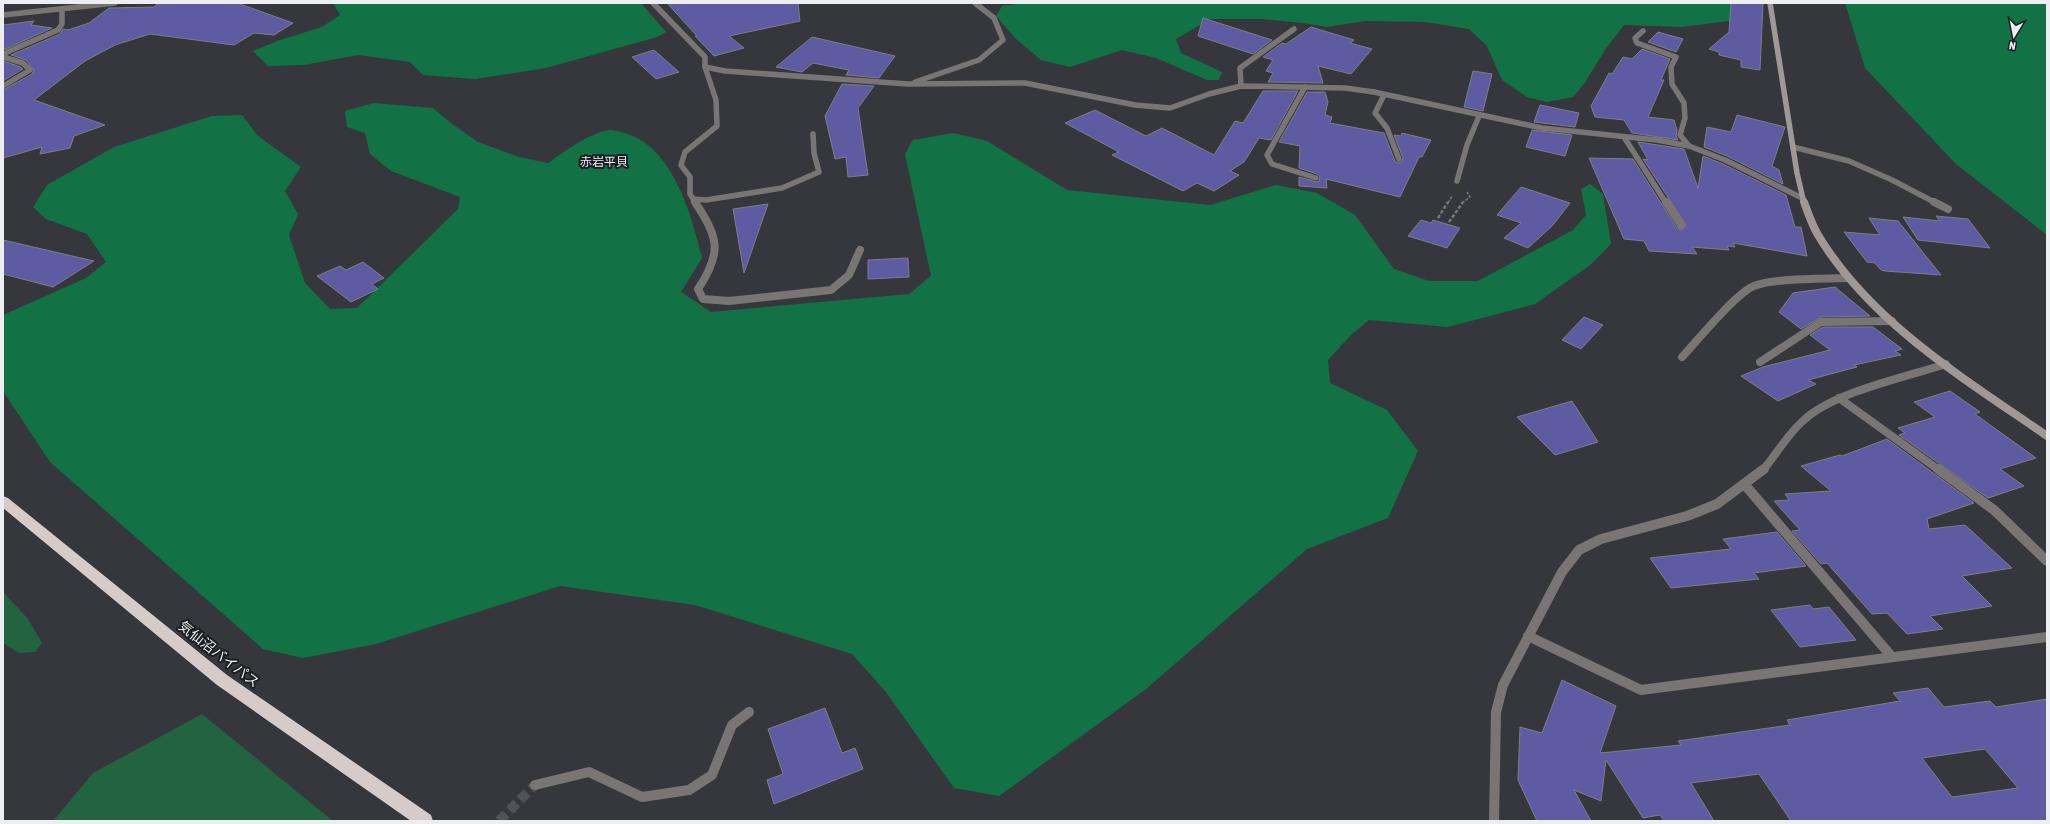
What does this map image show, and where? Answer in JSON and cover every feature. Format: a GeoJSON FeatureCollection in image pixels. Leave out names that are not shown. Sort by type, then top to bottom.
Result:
{"type":"FeatureCollection","features":[{"type":"Feature","properties":{"kind":"highway","name":"気仙沼バイパス"},"geometry":{"type":"LineString","coordinates":[[3,501],[222,680],[424,821]]}},
{"type":"Feature","properties":{"kind":"street"},"geometry":{"type":"LineString","coordinates":[[3,15],[62,10],[115,3]]}},
{"type":"Feature","properties":{"kind":"street"},"geometry":{"type":"LineString","coordinates":[[653,3],[705,57],[705,67],[716,100],[717,126],[702,140],[685,152],[681,165],[690,178],[690,194],[708,222],[716,247],[709,273],[698,289],[702,299],[729,302],[831,290],[849,274],[860,250]]}},
{"type":"Feature","properties":{"kind":"street"},"geometry":{"type":"LineString","coordinates":[[908,84],[979,60],[1003,40],[994,18],[975,3]]}},
{"type":"Feature","properties":{"kind":"street"},"geometry":{"type":"LineString","coordinates":[[1770,3],[1802,198],[1816,234],[1846,278],[1868,301],[1892,322],[1946,364],[2047,436]]}},
{"type":"Feature","properties":{"kind":"street"},"geometry":{"type":"LineString","coordinates":[[3,86],[30,70],[23,63],[3,57],[7,52],[58,30],[62,24],[62,10]]}},
{"type":"Feature","properties":{"kind":"street"},"geometry":{"type":"LineString","coordinates":[[1241,86],[1240,68],[1294,29]]}},
{"type":"Feature","properties":{"kind":"street"},"geometry":{"type":"LineString","coordinates":[[1643,31],[1635,38],[1637,43],[1676,57],[1671,67],[1672,84],[1684,103],[1685,118],[1680,135],[1689,146]]}},
{"type":"Feature","properties":{"kind":"street"},"geometry":{"type":"LineString","coordinates":[[705,67],[725,71],[908,84],[1025,83],[1135,105],[1170,108],[1209,94],[1241,86],[1345,88],[1542,128],[1689,146],[1725,160],[1802,198]]}},
{"type":"Feature","properties":{"kind":"street"},"geometry":{"type":"LineString","coordinates":[[1305,87],[1267,155],[1272,164],[1316,178]]}},
{"type":"Feature","properties":{"kind":"street"},"geometry":{"type":"LineString","coordinates":[[1384,95],[1375,113],[1387,128],[1399,159]]}},
{"type":"Feature","properties":{"kind":"street"},"geometry":{"type":"LineString","coordinates":[[1457,181],[1479,116]]}},
{"type":"Feature","properties":{"kind":"street"},"geometry":{"type":"LineString","coordinates":[[693,199],[706,200],[782,188],[819,172],[814,153],[813,134]]}},
{"type":"Feature","properties":{"kind":"street"},"geometry":{"type":"LineString","coordinates":[[1624,137],[1681,224]]}},
{"type":"Feature","properties":{"kind":"street"},"geometry":{"type":"LineString","coordinates":[[1793,147],[1850,161],[1892,180],[1948,209]]}},
{"type":"Feature","properties":{"kind":"street"},"geometry":{"type":"LineString","coordinates":[[1682,357],[1741,294],[1754,286],[1846,278]]}},
{"type":"Feature","properties":{"kind":"street"},"geometry":{"type":"LineString","coordinates":[[1760,362],[1821,322],[1892,322]]}},
{"type":"Feature","properties":{"kind":"street"},"geometry":{"type":"LineString","coordinates":[[1494,821],[1496,712],[1503,685],[1562,572],[1579,550],[1601,539],[1693,513],[1717,504],[1762,472],[1803,420],[1839,398],[1946,364]]}},
{"type":"Feature","properties":{"kind":"street"},"geometry":{"type":"LineString","coordinates":[[1839,398],[1994,510],[2047,562]]}},
{"type":"Feature","properties":{"kind":"street"},"geometry":{"type":"LineString","coordinates":[[1745,485],[1892,657]]}},
{"type":"Feature","properties":{"kind":"street"},"geometry":{"type":"LineString","coordinates":[[1528,636],[1641,690],[2047,637]]}},
{"type":"Feature","properties":{"kind":"street"},"geometry":{"type":"LineString","coordinates":[[535,785],[588,772],[642,797],[689,790],[712,775],[732,725],[749,712]]}},
{"type":"Feature","properties":{"kind":"path"},"geometry":{"type":"LineString","coordinates":[[1449,222],[1465,199],[1470,197],[1468,192],[1464,190]]}},
{"type":"Feature","properties":{"kind":"path"},"geometry":{"type":"LineString","coordinates":[[1438,218],[1452,196],[1450,192]]}},
{"type":"Feature","properties":{"kind":"green space"},"geometry":{"type":"Polygon","coordinates":[[[333,3],[641,3],[666,32],[657,37],[546,68],[475,79],[423,75],[410,62],[358,55],[304,65],[268,66],[253,51],[280,40],[322,27],[340,15],[333,3]]]}},
{"type":"Feature","properties":{"kind":"green space"},"geometry":{"type":"Polygon","coordinates":[[[1024,3],[1755,3],[1736,20],[1682,27],[1624,25],[1605,50],[1584,84],[1573,97],[1547,102],[1527,97],[1502,80],[1487,46],[1469,29],[1425,22],[1365,21],[1327,27],[1261,19],[1210,19],[1176,39],[1181,53],[1222,72],[1219,80],[1207,80],[1156,58],[1122,50],[1070,67],[1041,60],[1016,39],[996,16],[1002,6],[1024,3]]]}},
{"type":"Feature","properties":{"kind":"green space"},"geometry":{"type":"Polygon","coordinates":[[[1845,3],[2047,3],[2047,235],[1956,164],[1865,68],[1845,3]]]}},
{"type":"Feature","properties":{"kind":"green space"},"geometry":{"type":"Polygon","coordinates":[[[374,103],[433,108],[452,124],[478,142],[519,157],[548,163],[585,139],[609,130],[624,133],[641,140],[655,152],[667,166],[686,203],[698,241],[702,258],[681,292],[711,312],[909,294],[931,276],[905,154],[913,140],[953,133],[987,141],[1067,190],[1210,205],[1276,185],[1317,193],[1355,215],[1394,269],[1429,281],[1478,281],[1573,230],[1586,215],[1581,189],[1590,184],[1603,194],[1611,244],[1589,266],[1535,304],[1448,327],[1369,320],[1350,336],[1328,360],[1330,383],[1387,410],[1418,451],[1388,518],[1307,549],[1146,689],[999,796],[954,788],[886,692],[852,654],[695,605],[560,586],[376,644],[303,658],[263,649],[50,462],[3,391],[3,315],[86,278],[106,262],[87,234],[46,219],[33,207],[47,185],[114,147],[212,116],[242,115],[258,136],[301,167],[285,191],[298,214],[289,235],[305,283],[330,309],[357,308],[458,209],[460,197],[391,171],[370,154],[365,133],[347,127],[345,111],[374,103]]]}},
{"type":"Feature","properties":{"kind":"green space"},"geometry":{"type":"Polygon","coordinates":[[[3,592],[28,619],[42,643],[35,652],[19,653],[3,643],[3,592]]]}},
{"type":"Feature","properties":{"kind":"green space"},"geometry":{"type":"Polygon","coordinates":[[[202,714],[333,821],[53,821],[93,773],[202,714]]]}},
{"type":"Feature","properties":{"kind":"building"},"geometry":{"type":"Polygon","coordinates":[[[237,3],[293,23],[274,35],[254,33],[234,45],[150,34],[115,45],[85,61],[34,100],[105,125],[74,136],[70,148],[40,154],[42,147],[3,158],[3,90],[32,74],[34,70],[26,60],[11,55],[60,34],[63,29],[68,30],[89,23],[109,8],[154,7],[157,4],[237,3]]]}},
{"type":"Feature","properties":{"kind":"building"},"geometry":{"type":"Polygon","coordinates":[[[667,3],[798,3],[800,21],[729,36],[744,48],[714,56],[667,3]]]}},
{"type":"Feature","properties":{"kind":"building"},"geometry":{"type":"Polygon","coordinates":[[[1731,3],[1763,3],[1760,70],[1741,67],[1741,60],[1719,55],[1719,52],[1709,49],[1729,32],[1731,3]]]}},
{"type":"Feature","properties":{"kind":"building"},"geometry":{"type":"Polygon","coordinates":[[[1203,18],[1272,40],[1253,54],[1198,36],[1203,18]]]}},
{"type":"Feature","properties":{"kind":"building"},"geometry":{"type":"Polygon","coordinates":[[[34,21],[31,25],[52,28],[3,50],[3,25],[34,21]]]}},
{"type":"Feature","properties":{"kind":"building"},"geometry":{"type":"Polygon","coordinates":[[[1311,27],[1354,40],[1350,43],[1372,49],[1351,74],[1318,66],[1323,83],[1268,82],[1273,73],[1266,71],[1273,60],[1263,57],[1282,43],[1286,44],[1311,27]]]}},
{"type":"Feature","properties":{"kind":"building"},"geometry":{"type":"Polygon","coordinates":[[[1658,32],[1683,39],[1676,52],[1648,42],[1658,32]]]}},
{"type":"Feature","properties":{"kind":"building"},"geometry":{"type":"Polygon","coordinates":[[[812,37],[895,56],[879,78],[846,75],[849,70],[813,63],[802,72],[776,67],[812,37]]]}},
{"type":"Feature","properties":{"kind":"building"},"geometry":{"type":"Polygon","coordinates":[[[1642,49],[1670,59],[1661,80],[1664,80],[1648,117],[1674,120],[1678,140],[1632,133],[1624,120],[1595,117],[1591,106],[1609,73],[1612,74],[1623,57],[1632,59],[1642,49]]]}},
{"type":"Feature","properties":{"kind":"building"},"geometry":{"type":"Polygon","coordinates":[[[654,50],[679,72],[656,79],[632,57],[654,50]]]}},
{"type":"Feature","properties":{"kind":"building"},"geometry":{"type":"Polygon","coordinates":[[[3,61],[21,67],[23,69],[3,81],[3,61]]]}},
{"type":"Feature","properties":{"kind":"building"},"geometry":{"type":"Polygon","coordinates":[[[1473,71],[1492,74],[1483,111],[1464,107],[1473,71]]]}},
{"type":"Feature","properties":{"kind":"building"},"geometry":{"type":"Polygon","coordinates":[[[842,84],[874,86],[858,108],[868,175],[848,177],[846,157],[835,159],[825,116],[842,84]]]}},
{"type":"Feature","properties":{"kind":"building"},"geometry":{"type":"Polygon","coordinates":[[[1263,91],[1298,91],[1271,140],[1259,138],[1244,162],[1230,171],[1239,175],[1214,191],[1197,183],[1183,191],[1112,155],[1119,152],[1065,123],[1095,110],[1146,136],[1162,128],[1214,155],[1235,121],[1243,123],[1263,91]]]}},
{"type":"Feature","properties":{"kind":"building"},"geometry":{"type":"Polygon","coordinates":[[[1307,92],[1325,92],[1328,102],[1325,115],[1332,117],[1330,123],[1384,133],[1395,161],[1398,163],[1402,162],[1403,158],[1394,135],[1401,136],[1402,133],[1431,140],[1422,157],[1419,157],[1400,197],[1326,179],[1327,188],[1299,186],[1299,177],[1317,182],[1319,181],[1320,177],[1317,174],[1299,168],[1300,146],[1279,142],[1307,92]]]}},
{"type":"Feature","properties":{"kind":"building"},"geometry":{"type":"Polygon","coordinates":[[[1540,105],[1579,113],[1575,127],[1534,122],[1540,105]]]}},
{"type":"Feature","properties":{"kind":"building"},"geometry":{"type":"Polygon","coordinates":[[[1737,115],[1785,127],[1772,166],[1779,170],[1783,184],[1727,156],[1704,147],[1707,127],[1731,132],[1737,115]]]}},
{"type":"Feature","properties":{"kind":"building"},"geometry":{"type":"Polygon","coordinates":[[[1532,130],[1572,135],[1565,156],[1526,147],[1532,130]]]}},
{"type":"Feature","properties":{"kind":"building"},"geometry":{"type":"Polygon","coordinates":[[[1638,142],[1684,149],[1698,188],[1703,156],[1723,164],[1786,195],[1795,227],[1801,227],[1807,256],[1733,243],[1735,247],[1727,246],[1729,250],[1692,247],[1697,254],[1649,251],[1644,241],[1624,239],[1589,158],[1633,159],[1677,228],[1682,230],[1686,225],[1643,159],[1648,160],[1638,142]]]}},
{"type":"Feature","properties":{"kind":"building"},"geometry":{"type":"Polygon","coordinates":[[[1521,187],[1570,203],[1553,225],[1528,248],[1504,238],[1521,223],[1497,215],[1521,187]]]}},
{"type":"Feature","properties":{"kind":"building"},"geometry":{"type":"Polygon","coordinates":[[[768,204],[744,273],[733,209],[768,204]]]}},
{"type":"Feature","properties":{"kind":"building"},"geometry":{"type":"Polygon","coordinates":[[[1936,216],[1968,219],[1990,248],[1918,240],[1903,217],[1940,221],[1936,216]]]}},
{"type":"Feature","properties":{"kind":"building"},"geometry":{"type":"Polygon","coordinates":[[[1869,218],[1898,221],[1941,275],[1885,271],[1881,270],[1875,263],[1867,262],[1844,232],[1880,235],[1869,218]]]}},
{"type":"Feature","properties":{"kind":"building"},"geometry":{"type":"Polygon","coordinates":[[[1421,220],[1431,223],[1433,220],[1460,228],[1447,248],[1408,236],[1421,220]]]}},
{"type":"Feature","properties":{"kind":"building"},"geometry":{"type":"Polygon","coordinates":[[[3,240],[94,261],[53,287],[3,274],[3,240]]]}},
{"type":"Feature","properties":{"kind":"building"},"geometry":{"type":"Polygon","coordinates":[[[908,258],[909,277],[868,279],[868,260],[908,258]]]}},
{"type":"Feature","properties":{"kind":"building"},"geometry":{"type":"Polygon","coordinates":[[[363,262],[384,278],[372,284],[378,289],[351,302],[317,276],[340,266],[346,270],[363,262]]]}},
{"type":"Feature","properties":{"kind":"building"},"geometry":{"type":"Polygon","coordinates":[[[1835,287],[1870,316],[1821,317],[1801,329],[1779,312],[1793,293],[1835,287]]]}},
{"type":"Feature","properties":{"kind":"building"},"geometry":{"type":"Polygon","coordinates":[[[1584,317],[1603,325],[1581,349],[1562,340],[1584,317]]]}},
{"type":"Feature","properties":{"kind":"building"},"geometry":{"type":"Polygon","coordinates":[[[1823,327],[1873,327],[1902,349],[1895,351],[1901,355],[1854,365],[1857,367],[1808,380],[1816,384],[1778,401],[1741,376],[1763,367],[1830,350],[1810,335],[1823,327]]]}},
{"type":"Feature","properties":{"kind":"building"},"geometry":{"type":"Polygon","coordinates":[[[1950,391],[1980,412],[1975,414],[2036,458],[2000,469],[2024,486],[1988,498],[1899,435],[1905,433],[1898,428],[1935,417],[1914,402],[1950,391]]]}},
{"type":"Feature","properties":{"kind":"building"},"geometry":{"type":"Polygon","coordinates":[[[1572,401],[1598,442],[1555,455],[1517,417],[1572,401]]]}},
{"type":"Feature","properties":{"kind":"building"},"geometry":{"type":"Polygon","coordinates":[[[1887,439],[1974,503],[1927,519],[1929,529],[1965,525],[2012,568],[1962,576],[1992,606],[1930,616],[1943,629],[1907,634],[1887,613],[1872,614],[1827,563],[1821,564],[1792,531],[1800,530],[1774,501],[1789,500],[1785,494],[1831,491],[1801,466],[1840,455],[1842,456],[1887,439]]]}},
{"type":"Feature","properties":{"kind":"building"},"geometry":{"type":"Polygon","coordinates":[[[1777,532],[1806,566],[1754,573],[1759,579],[1671,588],[1650,558],[1731,549],[1723,539],[1777,532]]]}},
{"type":"Feature","properties":{"kind":"building"},"geometry":{"type":"Polygon","coordinates":[[[1810,605],[1813,609],[1829,607],[1856,640],[1800,647],[1771,610],[1810,605]]]}},
{"type":"Feature","properties":{"kind":"building"},"geometry":{"type":"Polygon","coordinates":[[[1562,680],[1616,706],[1600,753],[1681,745],[1678,741],[1790,725],[1787,720],[1900,701],[1893,693],[1928,688],[1944,707],[1990,701],[1996,707],[2047,699],[2047,821],[1791,821],[1759,774],[1691,783],[1714,821],[1664,821],[1660,815],[1643,818],[1606,760],[1601,801],[1574,790],[1591,821],[1537,821],[1518,780],[1520,727],[1542,733],[1562,680]],[[1985,749],[1922,758],[1952,797],[2018,788],[1985,749]]]}},
{"type":"Feature","properties":{"kind":"building"},"geometry":{"type":"Polygon","coordinates":[[[825,708],[842,753],[855,748],[863,769],[774,804],[767,780],[783,774],[768,729],[825,708]]]}},
{"type":"Feature","properties":{"kind":"tunnel"},"geometry":{"type":"LineString","coordinates":[[499,821],[535,785]]}},
{"type":"Feature","properties":{"kind":"district","name":"赤岩平貝"},"geometry":{"type":"Point","coordinates":[604,162]}}]}
